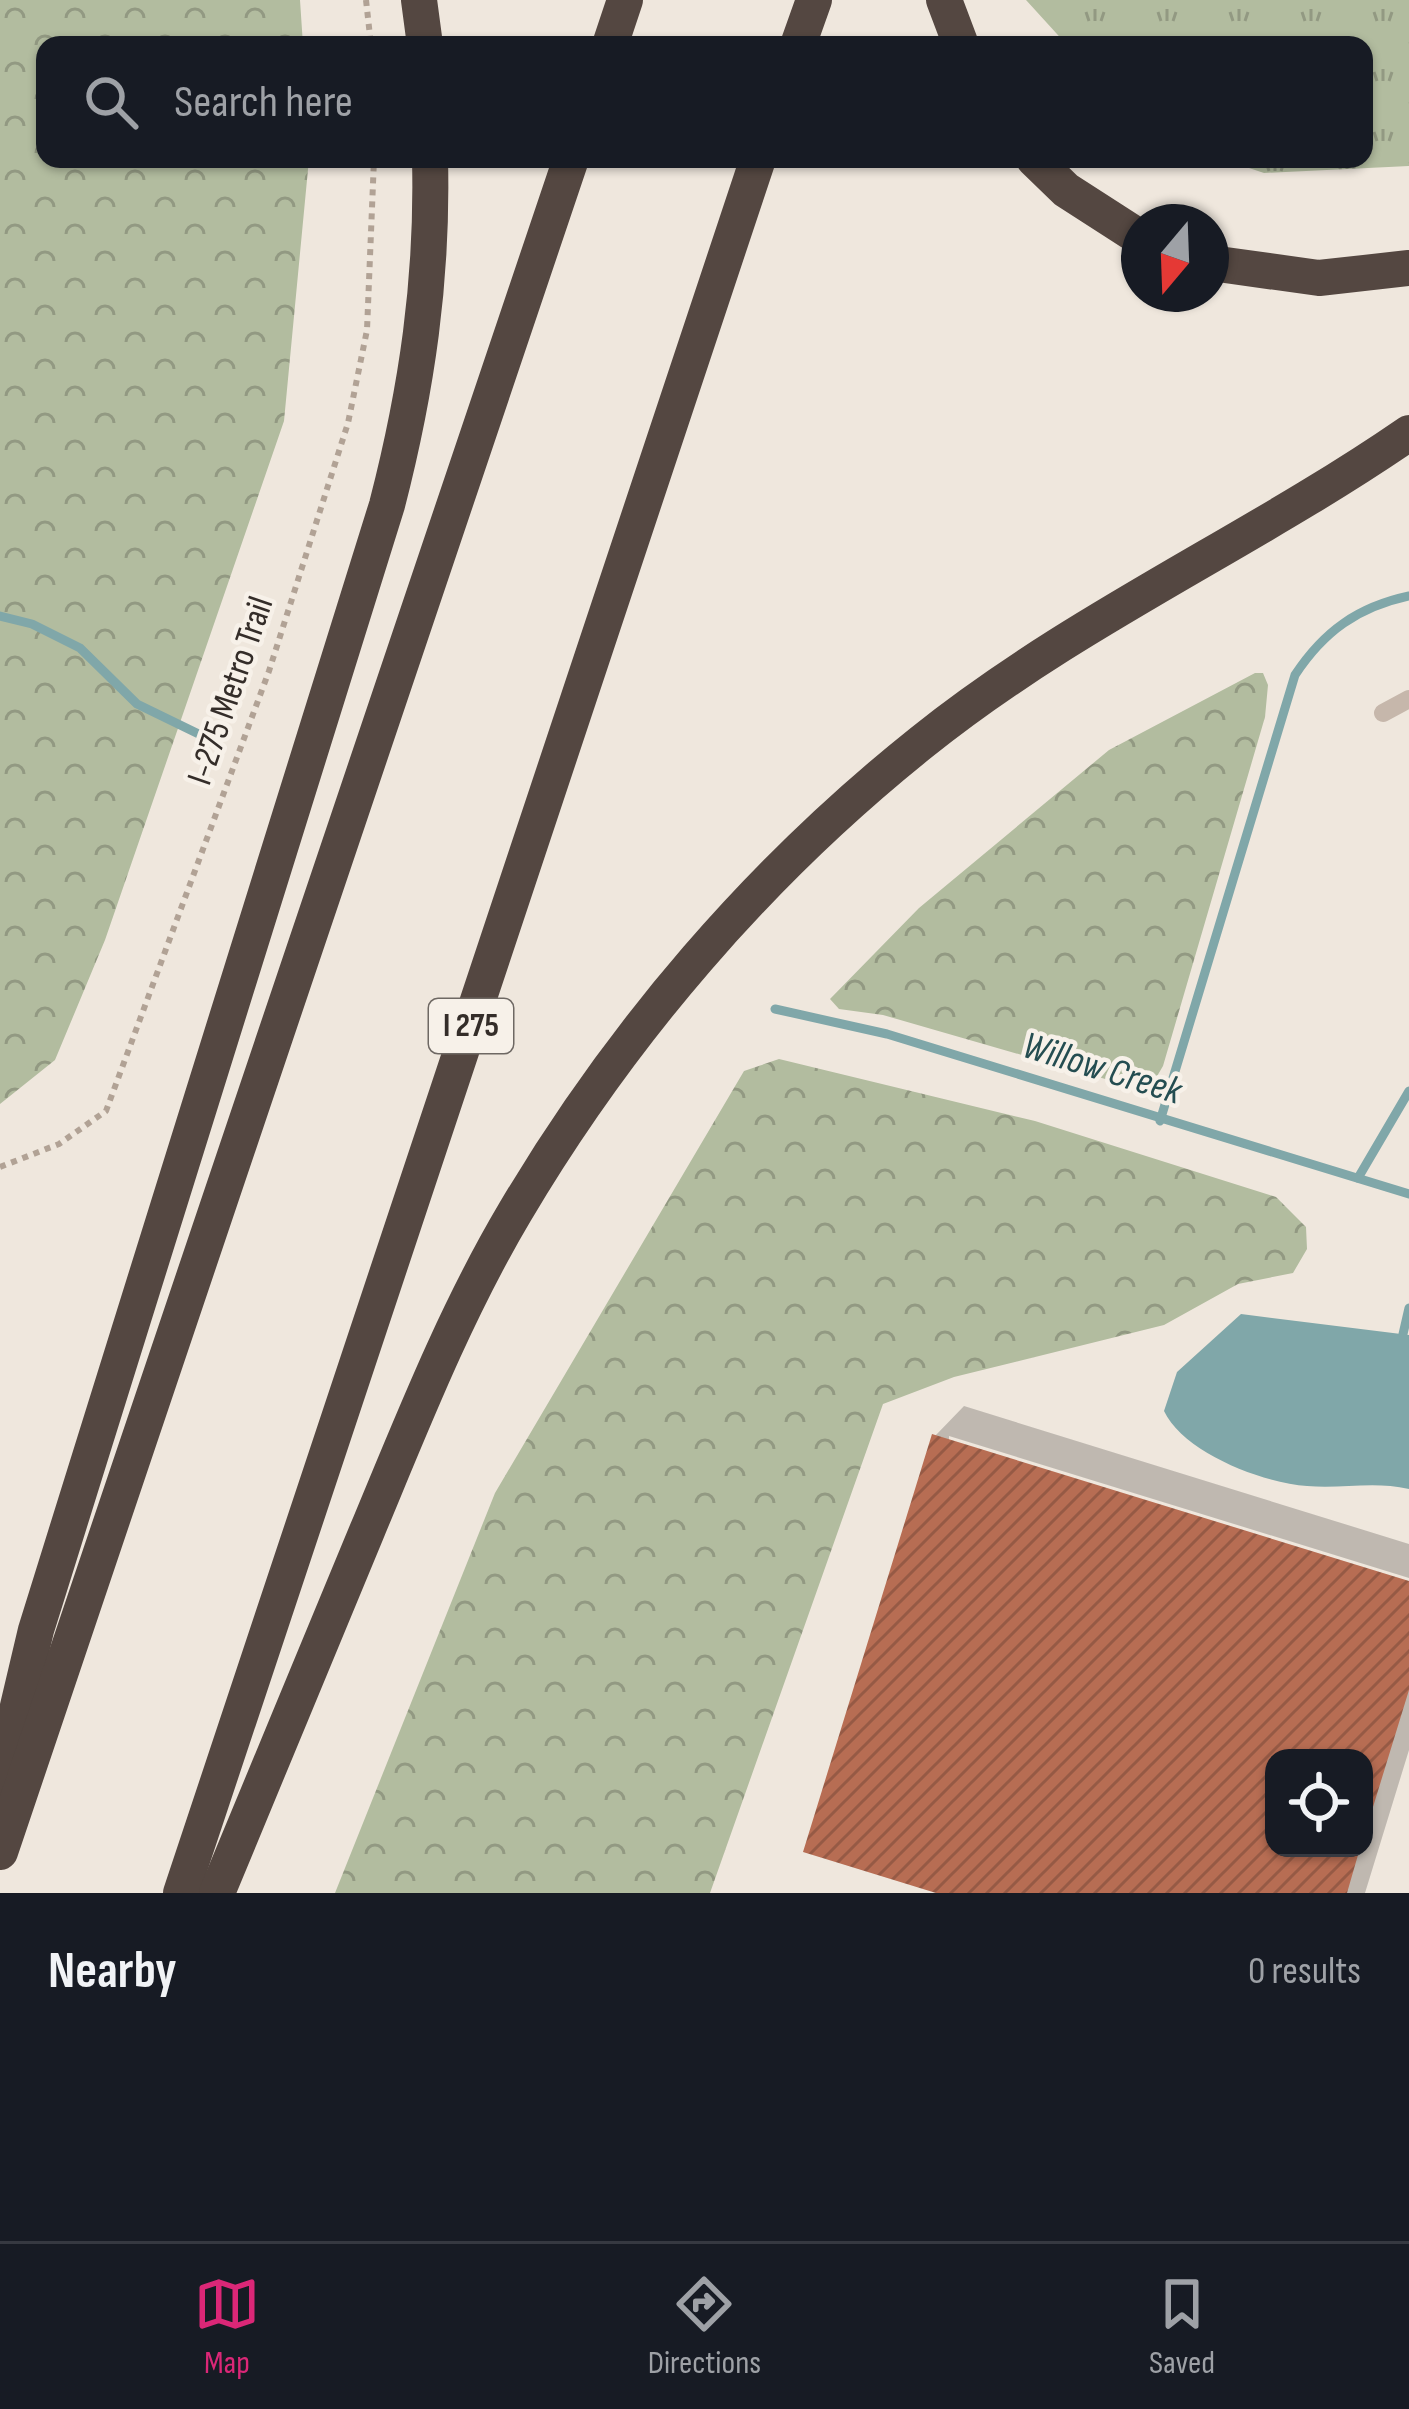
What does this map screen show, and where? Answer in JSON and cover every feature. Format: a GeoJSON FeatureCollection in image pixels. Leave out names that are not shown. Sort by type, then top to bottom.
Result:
{"type":"FeatureCollection","features":[{"type":"Feature","properties":{"kind":"highway"},"geometry":{"type":"LineString","coordinates":[[419,0],[424,36]]}},
{"type":"Feature","properties":{"kind":"highway"},"geometry":{"type":"LineString","coordinates":[[613,36],[625,0]]}},
{"type":"Feature","properties":{"kind":"highway"},"geometry":{"type":"LineString","coordinates":[[801,36],[814,0]]}},
{"type":"Feature","properties":{"kind":"highway"},"geometry":{"type":"LineString","coordinates":[[944,0],[958,36]]}},
{"type":"Feature","properties":{"kind":"highway"},"geometry":{"type":"LineString","coordinates":[[0,1782],[36,1630],[387,505],[416,394],[428,292],[430,168]]}},
{"type":"Feature","properties":{"kind":"highway"},"geometry":{"type":"LineString","coordinates":[[0,1852],[568,168]]}},
{"type":"Feature","properties":{"kind":"highway","name":"I 275"},"geometry":{"type":"LineString","coordinates":[[182,1893],[755,168]]}},
{"type":"Feature","properties":{"kind":"highway"},"geometry":{"type":"LineString","coordinates":[[1043,168],[1066,190],[1121,225]]}},
{"type":"Feature","properties":{"kind":"highway"},"geometry":{"type":"LineString","coordinates":[[1229,266],[1318,278],[1409,268]]}},
{"type":"Feature","properties":{"kind":"highway"},"geometry":{"type":"LineString","coordinates":[[217,1893],[458,1319],[513,1215],[626,1042],[722,931],[842,808],[926,738],[1140,592],[1409,433]]}},
{"type":"Feature","properties":{"kind":"lane"},"geometry":{"type":"LineString","coordinates":[[1383,713],[1409,699]]}},
{"type":"Feature","properties":{"kind":"path"},"geometry":{"type":"LineString","coordinates":[[366,0],[370,36]]}},
{"type":"Feature","properties":{"kind":"path","name":"I-275 Metro Trail"},"geometry":{"type":"LineString","coordinates":[[0,1167],[59,1144],[106,1111],[269,671],[348,423],[367,330],[374,168]]}},
{"type":"Feature","properties":{"kind":"green space"},"geometry":{"type":"Polygon","coordinates":[[[0,0],[300,0],[302,36],[36,36],[36,168],[308,168],[284,421],[105,940],[55,1060],[0,1104],[0,0]]]}},
{"type":"Feature","properties":{"kind":"green space"},"geometry":{"type":"Polygon","coordinates":[[[1026,0],[1409,0],[1409,166],[1373,168],[1373,36],[1059,36],[1026,0]]]}},
{"type":"Feature","properties":{"kind":"green space"},"geometry":{"type":"Polygon","coordinates":[[[1249,168],[1368,168],[1264,173],[1249,168]]]}},
{"type":"Feature","properties":{"kind":"green space"},"geometry":{"type":"Polygon","coordinates":[[[1263,673],[1268,685],[1265,717],[1163,1066],[1153,1083],[1133,1087],[883,1015],[839,1009],[830,999],[919,908],[1109,750],[1263,673]]]}},
{"type":"Feature","properties":{"kind":"green space"},"geometry":{"type":"Polygon","coordinates":[[[779,1059],[1035,1121],[1276,1197],[1306,1227],[1307,1249],[1293,1273],[1238,1284],[1164,1325],[954,1377],[883,1404],[710,1893],[335,1893],[495,1493],[744,1071],[779,1059]]]}},
{"type":"Feature","properties":{"kind":"water"},"geometry":{"type":"Polygon","coordinates":[[[1241,1314],[1409,1335],[1409,1489],[1307,1486],[1268,1479],[1206,1452],[1174,1426],[1164,1411],[1177,1372],[1241,1314]]]}},
{"type":"Feature","properties":{"kind":"building"},"geometry":{"type":"Polygon","coordinates":[[[932,1434],[1409,1581],[1409,1690],[1373,1807],[1373,1749],[1265,1749],[1265,1857],[1357,1857],[1347,1893],[936,1893],[803,1852],[932,1434]]]}},
{"type":"Feature","properties":{"kind":"waterway"},"geometry":{"type":"LineString","coordinates":[[1160,1121],[1295,675],[1344,623],[1409,596]]}},
{"type":"Feature","properties":{"kind":"waterway","name":"Willow Creek"},"geometry":{"type":"LineString","coordinates":[[0,616],[32,624],[80,648],[137,704],[211,740]]}},
{"type":"Feature","properties":{"kind":"waterway","name":"Willow Creek"},"geometry":{"type":"LineString","coordinates":[[775,1009],[887,1034],[1409,1194]]}},
{"type":"Feature","properties":{"kind":"waterway"},"geometry":{"type":"LineString","coordinates":[[1358,1178],[1409,1091]]}},
{"type":"Feature","properties":{"kind":"waterway"},"geometry":{"type":"LineString","coordinates":[[1403,1334],[1409,1308]]}}]}
